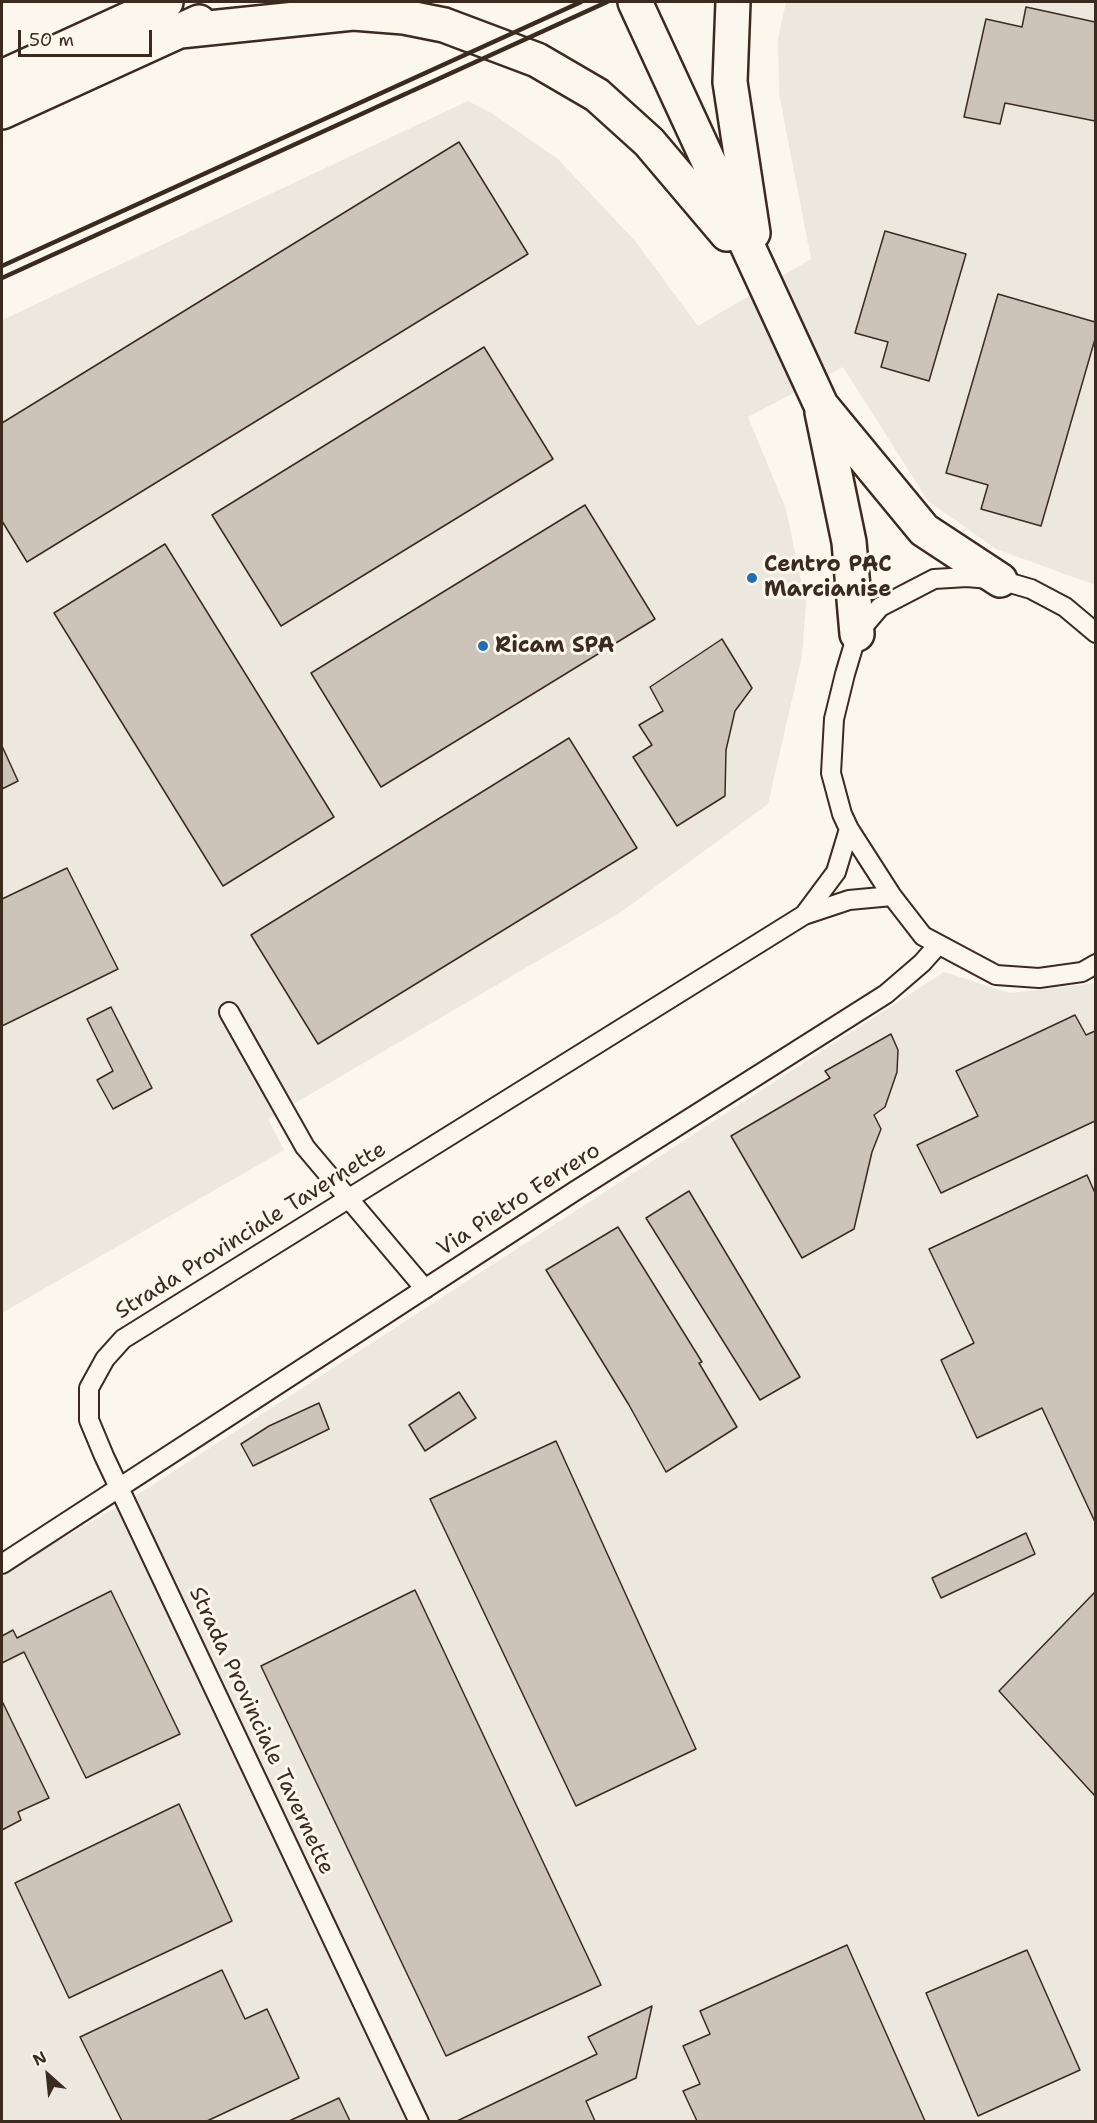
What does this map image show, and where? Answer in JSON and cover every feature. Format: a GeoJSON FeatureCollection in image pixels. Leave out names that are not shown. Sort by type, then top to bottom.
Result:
{"type":"FeatureCollection","features":[{"type":"Feature","properties":{"kind":"highway"},"geometry":{"type":"LineString","coordinates":[[2,76],[166,2]]}},
{"type":"Feature","properties":{"kind":"highway"},"geometry":{"type":"LineString","coordinates":[[2,112],[244,2]]}},
{"type":"Feature","properties":{"kind":"highway"},"geometry":{"type":"LineString","coordinates":[[635,2],[758,274],[821,405],[924,530],[1000,580]]}},
{"type":"Feature","properties":{"kind":"highway"},"geometry":{"type":"LineString","coordinates":[[733,2],[729,82],[758,274]]}},
{"type":"Feature","properties":{"kind":"highway"},"geometry":{"type":"LineString","coordinates":[[180,31],[284,18],[363,14],[404,17],[444,25],[537,60],[597,95],[649,142],[698,197],[758,274]]}},
{"type":"Feature","properties":{"kind":"highway"},"geometry":{"type":"LineString","coordinates":[[821,405],[849,542],[857,634]]}},
{"type":"Feature","properties":{"kind":"street"},"geometry":{"type":"LineString","coordinates":[[1095,633],[1065,607],[1031,589],[1000,580],[967,577],[934,579],[880,607],[857,634],[834,719],[831,773],[842,814],[849,829],[892,896],[923,936],[996,975],[1039,978],[1082,972],[1095,965]]}},
{"type":"Feature","properties":{"kind":"street"},"geometry":{"type":"LineString","coordinates":[[1065,607],[1095,613]]}},
{"type":"Feature","properties":{"kind":"street","name":"Strada Provinciale Tavernette"},"geometry":{"type":"LineString","coordinates":[[804,915],[836,872],[849,829]]}},
{"type":"Feature","properties":{"kind":"street","name":"Strada Provinciale Tavernette"},"geometry":{"type":"LineString","coordinates":[[419,2121],[119,1488],[89,1420],[89,1388],[105,1359],[123,1339],[804,915],[849,900],[892,896]]}},
{"type":"Feature","properties":{"kind":"street","name":"Via Pietro Ferrero"},"geometry":{"type":"LineString","coordinates":[[2,1564],[425,1289],[886,994],[938,945]]}},
{"type":"Feature","properties":{"kind":"street"},"geometry":{"type":"LineString","coordinates":[[229,1012],[305,1147],[350,1197],[425,1289]]}},
{"type":"Feature","properties":{"kind":"shaded area"},"geometry":{"type":"Polygon","coordinates":[[[786,2],[1095,2],[1095,585],[996,549],[928,501],[843,367],[748,417],[786,509],[806,604],[802,656],[768,804],[621,912],[268,1119],[284,1150],[2,1313],[2,320],[468,101],[490,112],[558,159],[636,242],[698,326],[811,259],[779,94],[778,38],[786,2]]]}},
{"type":"Feature","properties":{"kind":"shaded area"},"geometry":{"type":"Polygon","coordinates":[[[944,972],[1010,993],[1095,983],[1095,2121],[2,2121],[2,1573],[131,1499],[944,972]]]}},
{"type":"Feature","properties":{"kind":"building"},"geometry":{"type":"Polygon","coordinates":[[[1026,7],[1095,22],[1095,121],[1005,103],[1000,124],[964,117],[986,19],[1022,27],[1026,7]]]}},
{"type":"Feature","properties":{"kind":"building"},"geometry":{"type":"Polygon","coordinates":[[[459,142],[528,254],[27,562],[2,521],[2,423],[459,142]]]}},
{"type":"Feature","properties":{"kind":"building"},"geometry":{"type":"Polygon","coordinates":[[[885,231],[966,254],[929,381],[881,367],[888,342],[855,333],[885,231]]]}},
{"type":"Feature","properties":{"kind":"building"},"geometry":{"type":"Polygon","coordinates":[[[998,294],[1095,322],[1095,339],[1041,526],[981,509],[988,485],[946,473],[998,294]]]}},
{"type":"Feature","properties":{"kind":"building"},"geometry":{"type":"Polygon","coordinates":[[[484,347],[553,459],[281,626],[212,515],[484,347]]]}},
{"type":"Feature","properties":{"kind":"building","name":"Ricam SPA"},"geometry":{"type":"Polygon","coordinates":[[[585,505],[655,619],[381,787],[311,673],[585,505]]]}},
{"type":"Feature","properties":{"kind":"building"},"geometry":{"type":"Polygon","coordinates":[[[165,544],[334,817],[223,886],[54,613],[165,544]]]}},
{"type":"Feature","properties":{"kind":"building"},"geometry":{"type":"Polygon","coordinates":[[[722,639],[752,688],[735,711],[726,750],[725,796],[677,826],[633,757],[652,745],[639,725],[663,711],[650,687],[722,639]]]}},
{"type":"Feature","properties":{"kind":"building"},"geometry":{"type":"Polygon","coordinates":[[[569,738],[637,848],[318,1044],[251,935],[569,738]]]}},
{"type":"Feature","properties":{"kind":"building"},"geometry":{"type":"Polygon","coordinates":[[[2,746],[18,781],[2,789],[2,746]]]}},
{"type":"Feature","properties":{"kind":"building"},"geometry":{"type":"Polygon","coordinates":[[[67,868],[118,969],[2,1026],[2,899],[67,868]]]}},
{"type":"Feature","properties":{"kind":"building"},"geometry":{"type":"Polygon","coordinates":[[[111,1007],[152,1088],[113,1109],[97,1080],[113,1071],[87,1019],[111,1007]]]}},
{"type":"Feature","properties":{"kind":"building"},"geometry":{"type":"Polygon","coordinates":[[[1075,1015],[1086,1035],[1095,1031],[1095,1121],[941,1193],[917,1145],[978,1116],[956,1071],[1075,1015]]]}},
{"type":"Feature","properties":{"kind":"building"},"geometry":{"type":"Polygon","coordinates":[[[891,1034],[898,1050],[897,1072],[885,1107],[874,1115],[881,1129],[872,1152],[854,1229],[802,1258],[731,1136],[830,1078],[825,1071],[891,1034]]]}},
{"type":"Feature","properties":{"kind":"building"},"geometry":{"type":"Polygon","coordinates":[[[1087,1175],[1095,1193],[1095,1522],[1042,1408],[977,1438],[941,1360],[974,1343],[929,1249],[1087,1175]]]}},
{"type":"Feature","properties":{"kind":"building"},"geometry":{"type":"Polygon","coordinates":[[[689,1191],[800,1377],[760,1400],[646,1218],[689,1191]]]}},
{"type":"Feature","properties":{"kind":"building"},"geometry":{"type":"Polygon","coordinates":[[[618,1227],[702,1362],[699,1363],[737,1427],[666,1472],[629,1405],[546,1270],[618,1227]]]}},
{"type":"Feature","properties":{"kind":"building"},"geometry":{"type":"Polygon","coordinates":[[[459,1392],[476,1418],[425,1451],[409,1425],[459,1392]]]}},
{"type":"Feature","properties":{"kind":"building"},"geometry":{"type":"Polygon","coordinates":[[[319,1403],[329,1429],[253,1466],[241,1444],[269,1426],[319,1403]]]}},
{"type":"Feature","properties":{"kind":"building"},"geometry":{"type":"Polygon","coordinates":[[[556,1441],[696,1749],[576,1806],[430,1499],[556,1441]]]}},
{"type":"Feature","properties":{"kind":"building"},"geometry":{"type":"Polygon","coordinates":[[[1026,1533],[1035,1554],[941,1598],[932,1578],[1026,1533]]]}},
{"type":"Feature","properties":{"kind":"building"},"geometry":{"type":"Polygon","coordinates":[[[415,1590],[601,1985],[446,2056],[261,1666],[415,1590]]]}},
{"type":"Feature","properties":{"kind":"building"},"geometry":{"type":"Polygon","coordinates":[[[111,1591],[180,1734],[86,1778],[24,1652],[2,1663],[2,1636],[13,1630],[17,1638],[111,1591]]]}},
{"type":"Feature","properties":{"kind":"building"},"geometry":{"type":"Polygon","coordinates":[[[1095,1592],[1095,1796],[999,1691],[1095,1592]]]}},
{"type":"Feature","properties":{"kind":"building"},"geometry":{"type":"Polygon","coordinates":[[[2,1701],[49,1798],[18,1812],[21,1820],[2,1830],[2,1701]]]}},
{"type":"Feature","properties":{"kind":"building"},"geometry":{"type":"Polygon","coordinates":[[[179,1804],[232,1921],[69,1998],[15,1883],[179,1804]]]}},
{"type":"Feature","properties":{"kind":"building"},"geometry":{"type":"Polygon","coordinates":[[[847,1945],[925,2121],[697,2121],[683,2091],[700,2084],[683,2046],[710,2034],[700,2011],[847,1945]]]}},
{"type":"Feature","properties":{"kind":"building"},"geometry":{"type":"Polygon","coordinates":[[[1027,1950],[1080,2070],[978,2116],[926,1993],[1027,1950]]]}},
{"type":"Feature","properties":{"kind":"building"},"geometry":{"type":"Polygon","coordinates":[[[222,1970],[245,2019],[267,2009],[299,2078],[207,2121],[122,2121],[80,2037],[222,1970]]]}},
{"type":"Feature","properties":{"kind":"building"},"geometry":{"type":"Polygon","coordinates":[[[652,2006],[636,2078],[586,2101],[595,2121],[457,2121],[597,2054],[588,2037],[652,2006]]]}},
{"type":"Feature","properties":{"kind":"building"},"geometry":{"type":"Polygon","coordinates":[[[339,2098],[350,2121],[289,2121],[339,2098]]]}},
{"type":"Feature","properties":{"kind":"railway"},"geometry":{"type":"LineString","coordinates":[[2,266],[581,2]]}},
{"type":"Feature","properties":{"kind":"railway"},"geometry":{"type":"LineString","coordinates":[[2,278],[607,2]]}},
{"type":"Feature","properties":{"kind":"place","name":"Centro PAC Marcianise"},"geometry":{"type":"Point","coordinates":[752,578]}},
{"type":"Feature","properties":{"kind":"place","name":"Ricam SPA"},"geometry":{"type":"Point","coordinates":[483,646]}}]}
